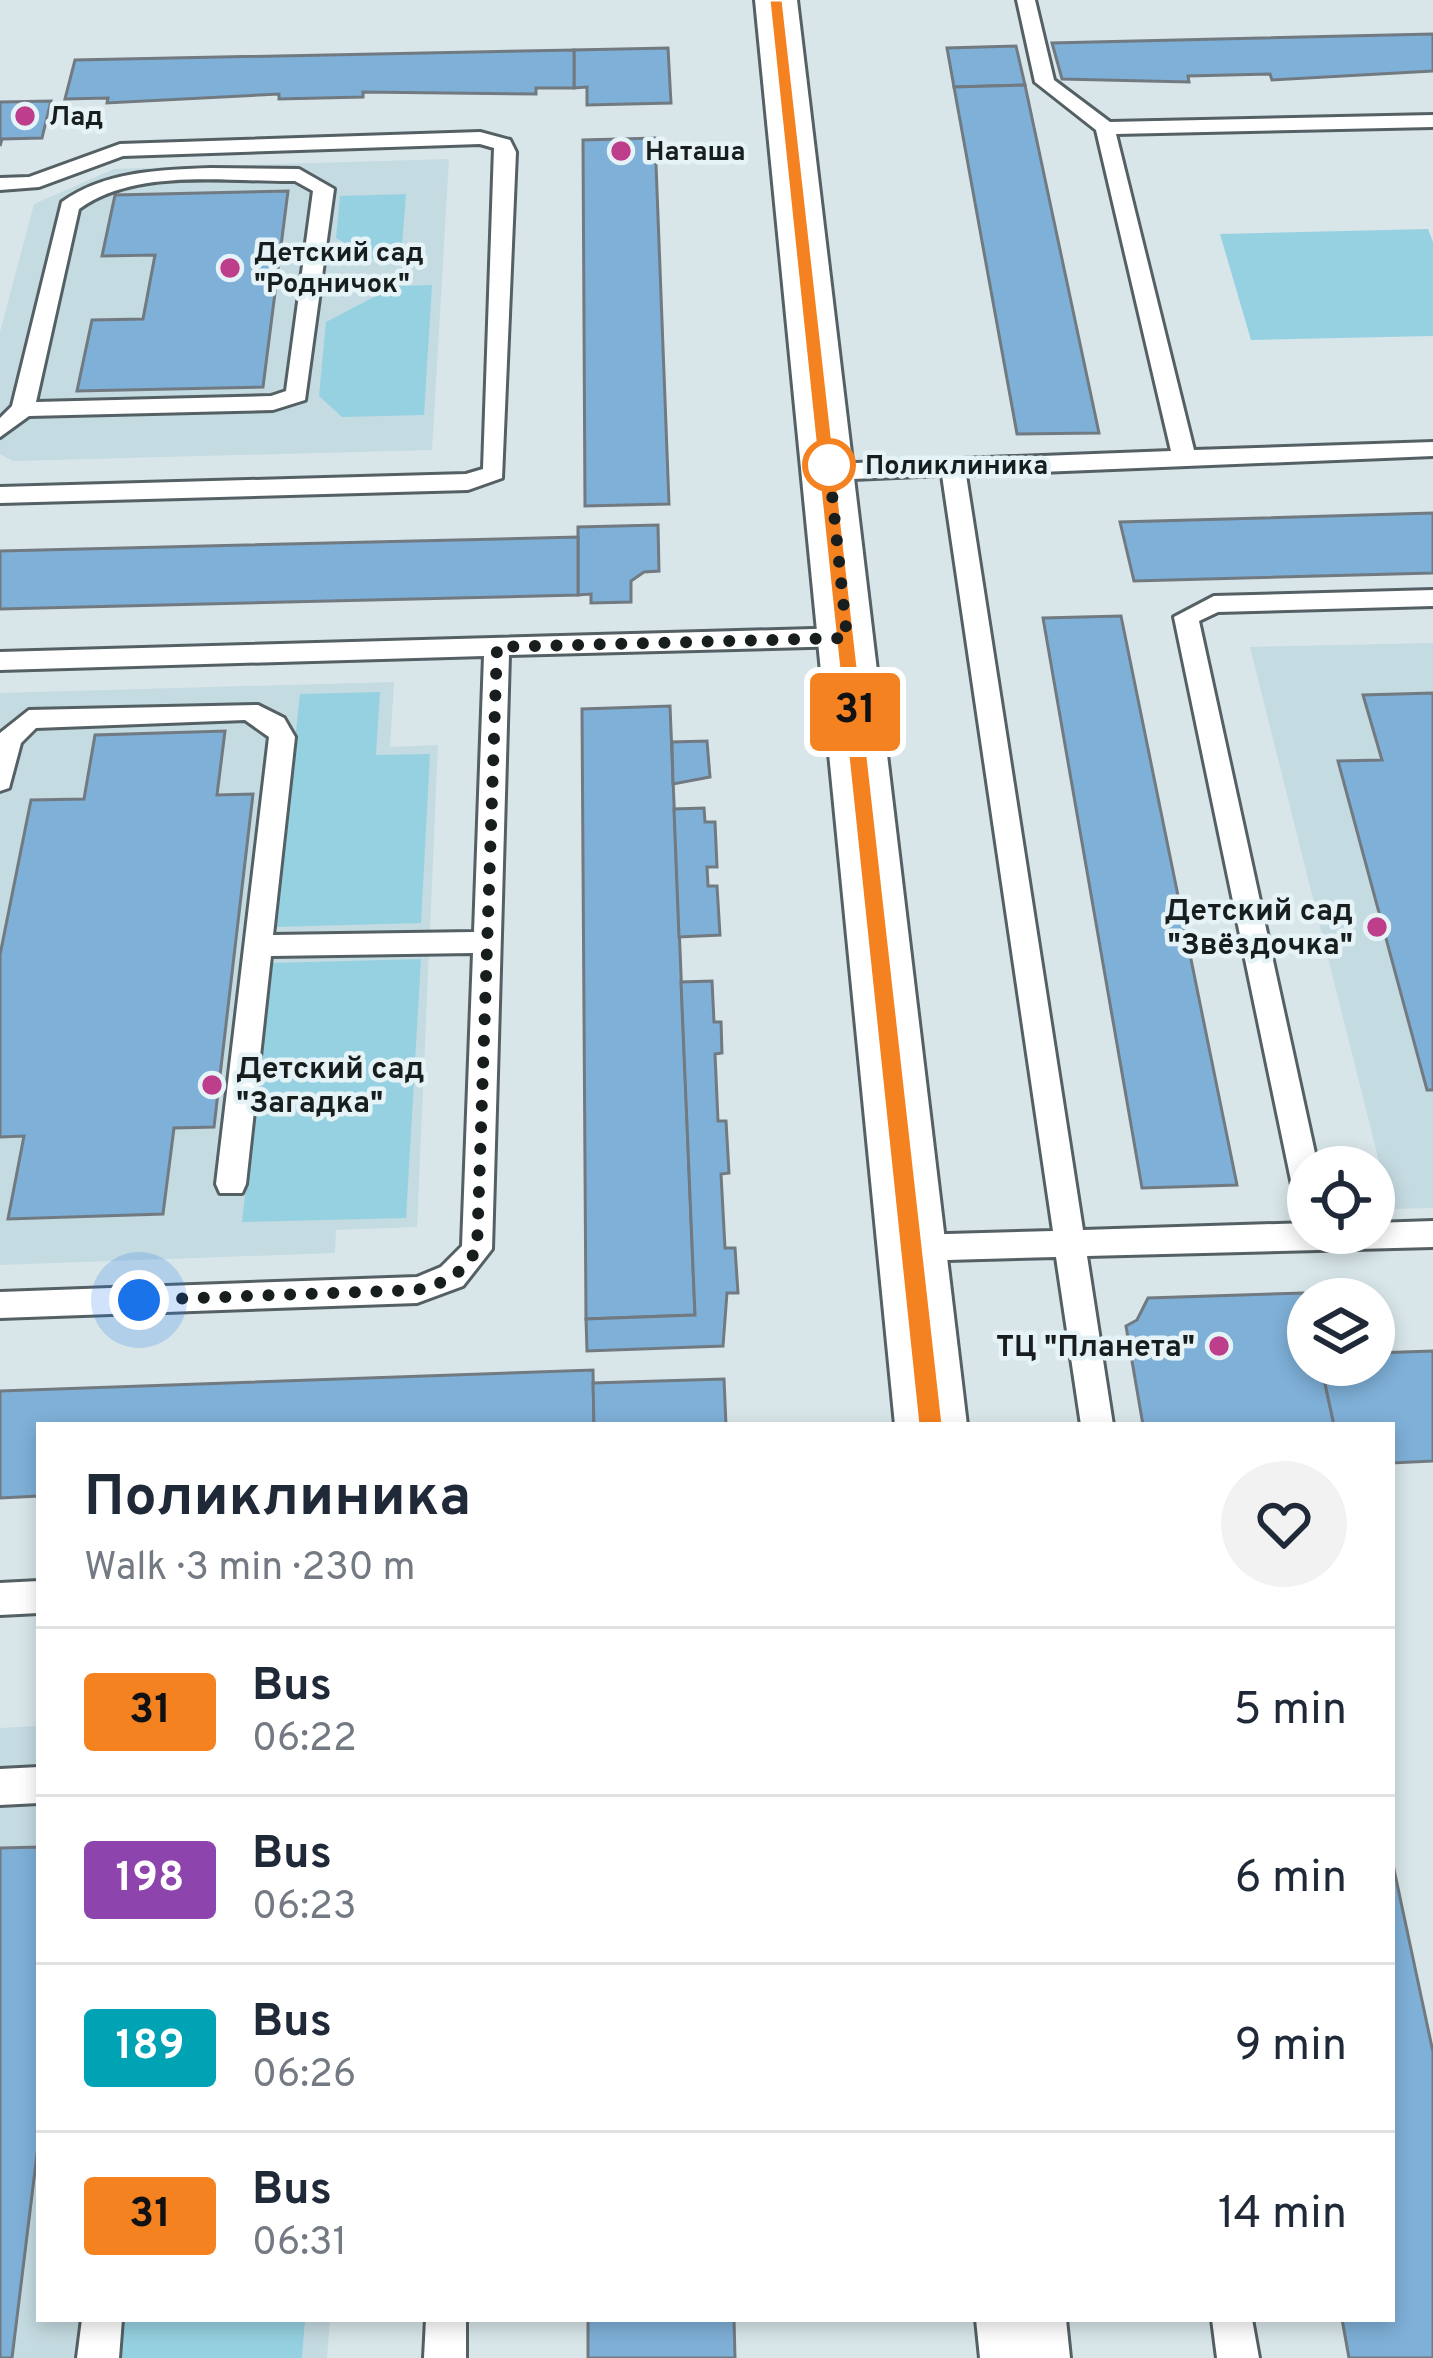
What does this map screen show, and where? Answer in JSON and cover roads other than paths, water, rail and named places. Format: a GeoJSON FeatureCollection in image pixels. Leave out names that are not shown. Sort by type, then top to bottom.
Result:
{"type":"FeatureCollection","features":[{"type":"Feature","properties":{"kind":"street"},"geometry":{"type":"LineString","coordinates":[[776,0],[931,1422]]}},
{"type":"Feature","properties":{"kind":"street"},"geometry":{"type":"LineString","coordinates":[[1021,2322],[1025,2358]]}},
{"type":"Feature","properties":{"kind":"lane"},"geometry":{"type":"LineString","coordinates":[[1026,0],[1045,82],[1105,128],[1433,121]]}},
{"type":"Feature","properties":{"kind":"lane"},"geometry":{"type":"LineString","coordinates":[[1105,128],[1184,454]]}},
{"type":"Feature","properties":{"kind":"lane"},"geometry":{"type":"LineString","coordinates":[[0,184],[32,183],[120,150],[480,138],[503,144],[506,152],[494,472],[468,482],[0,495]]}},
{"type":"Feature","properties":{"kind":"lane"},"geometry":{"type":"LineString","coordinates":[[0,430],[23,409],[69,206],[76,199],[120,181],[299,175],[319,182],[324,189],[301,386],[288,401],[23,409]]}},
{"type":"Feature","properties":{"kind":"lane"},"geometry":{"type":"LineString","coordinates":[[830,472],[1055,466],[1184,454],[1433,449]]}},
{"type":"Feature","properties":{"kind":"lane"},"geometry":{"type":"LineString","coordinates":[[953,468],[1097,1422]]}},
{"type":"Feature","properties":{"kind":"lane"},"geometry":{"type":"LineString","coordinates":[[1299,1146],[1186,617],[1214,604],[1433,598]]}},
{"type":"Feature","properties":{"kind":"lane"},"geometry":{"type":"LineString","coordinates":[[0,661],[847,638]]}},
{"type":"Feature","properties":{"kind":"lane"},"geometry":{"type":"LineString","coordinates":[[0,1305],[417,1290],[447,1282],[464,1269],[477,1249],[497,647]]}},
{"type":"Feature","properties":{"kind":"lane"},"geometry":{"type":"LineString","coordinates":[[0,781],[9,740],[29,719],[249,711],[262,715],[282,736],[231,1184]]}},
{"type":"Feature","properties":{"kind":"lane"},"geometry":{"type":"LineString","coordinates":[[259,946],[486,942]]}},
{"type":"Feature","properties":{"kind":"lane"},"geometry":{"type":"LineString","coordinates":[[1395,1234],[1433,1234]]}},
{"type":"Feature","properties":{"kind":"lane"},"geometry":{"type":"LineString","coordinates":[[911,1248],[1287,1236]]}},
{"type":"Feature","properties":{"kind":"lane"},"geometry":{"type":"LineString","coordinates":[[0,1598],[36,1597]]}},
{"type":"Feature","properties":{"kind":"lane"},"geometry":{"type":"LineString","coordinates":[[0,1786],[36,1785]]}},
{"type":"Feature","properties":{"kind":"lane"},"geometry":{"type":"LineString","coordinates":[[98,2358],[102,2322]]}},
{"type":"Feature","properties":{"kind":"lane"},"geometry":{"type":"LineString","coordinates":[[445,2358],[446,2322]]}},
{"type":"Feature","properties":{"kind":"lane"},"geometry":{"type":"LineString","coordinates":[[1232,2322],[1238,2358]]}},
{"type":"Feature","properties":{"kind":"place","name":"Лад"},"geometry":{"type":"Point","coordinates":[25,116]}},
{"type":"Feature","properties":{"kind":"place","name":"Наташа"},"geometry":{"type":"Point","coordinates":[621,151]}},
{"type":"Feature","properties":{"kind":"place","name":"Детский сад \"Родничок\""},"geometry":{"type":"Point","coordinates":[230,268]}},
{"type":"Feature","properties":{"kind":"place","name":"Поликлиника"},"geometry":{"type":"Point","coordinates":[829,465]}},
{"type":"Feature","properties":{"kind":"place","name":"Детский сад \"Звёздочка\""},"geometry":{"type":"Point","coordinates":[1377,927]}},
{"type":"Feature","properties":{"kind":"place","name":"Детский сад \"Загадка\""},"geometry":{"type":"Point","coordinates":[212,1085]}},
{"type":"Feature","properties":{"kind":"place","name":"ТЦ \"Планета\""},"geometry":{"type":"Point","coordinates":[1219,1346]}}]}
